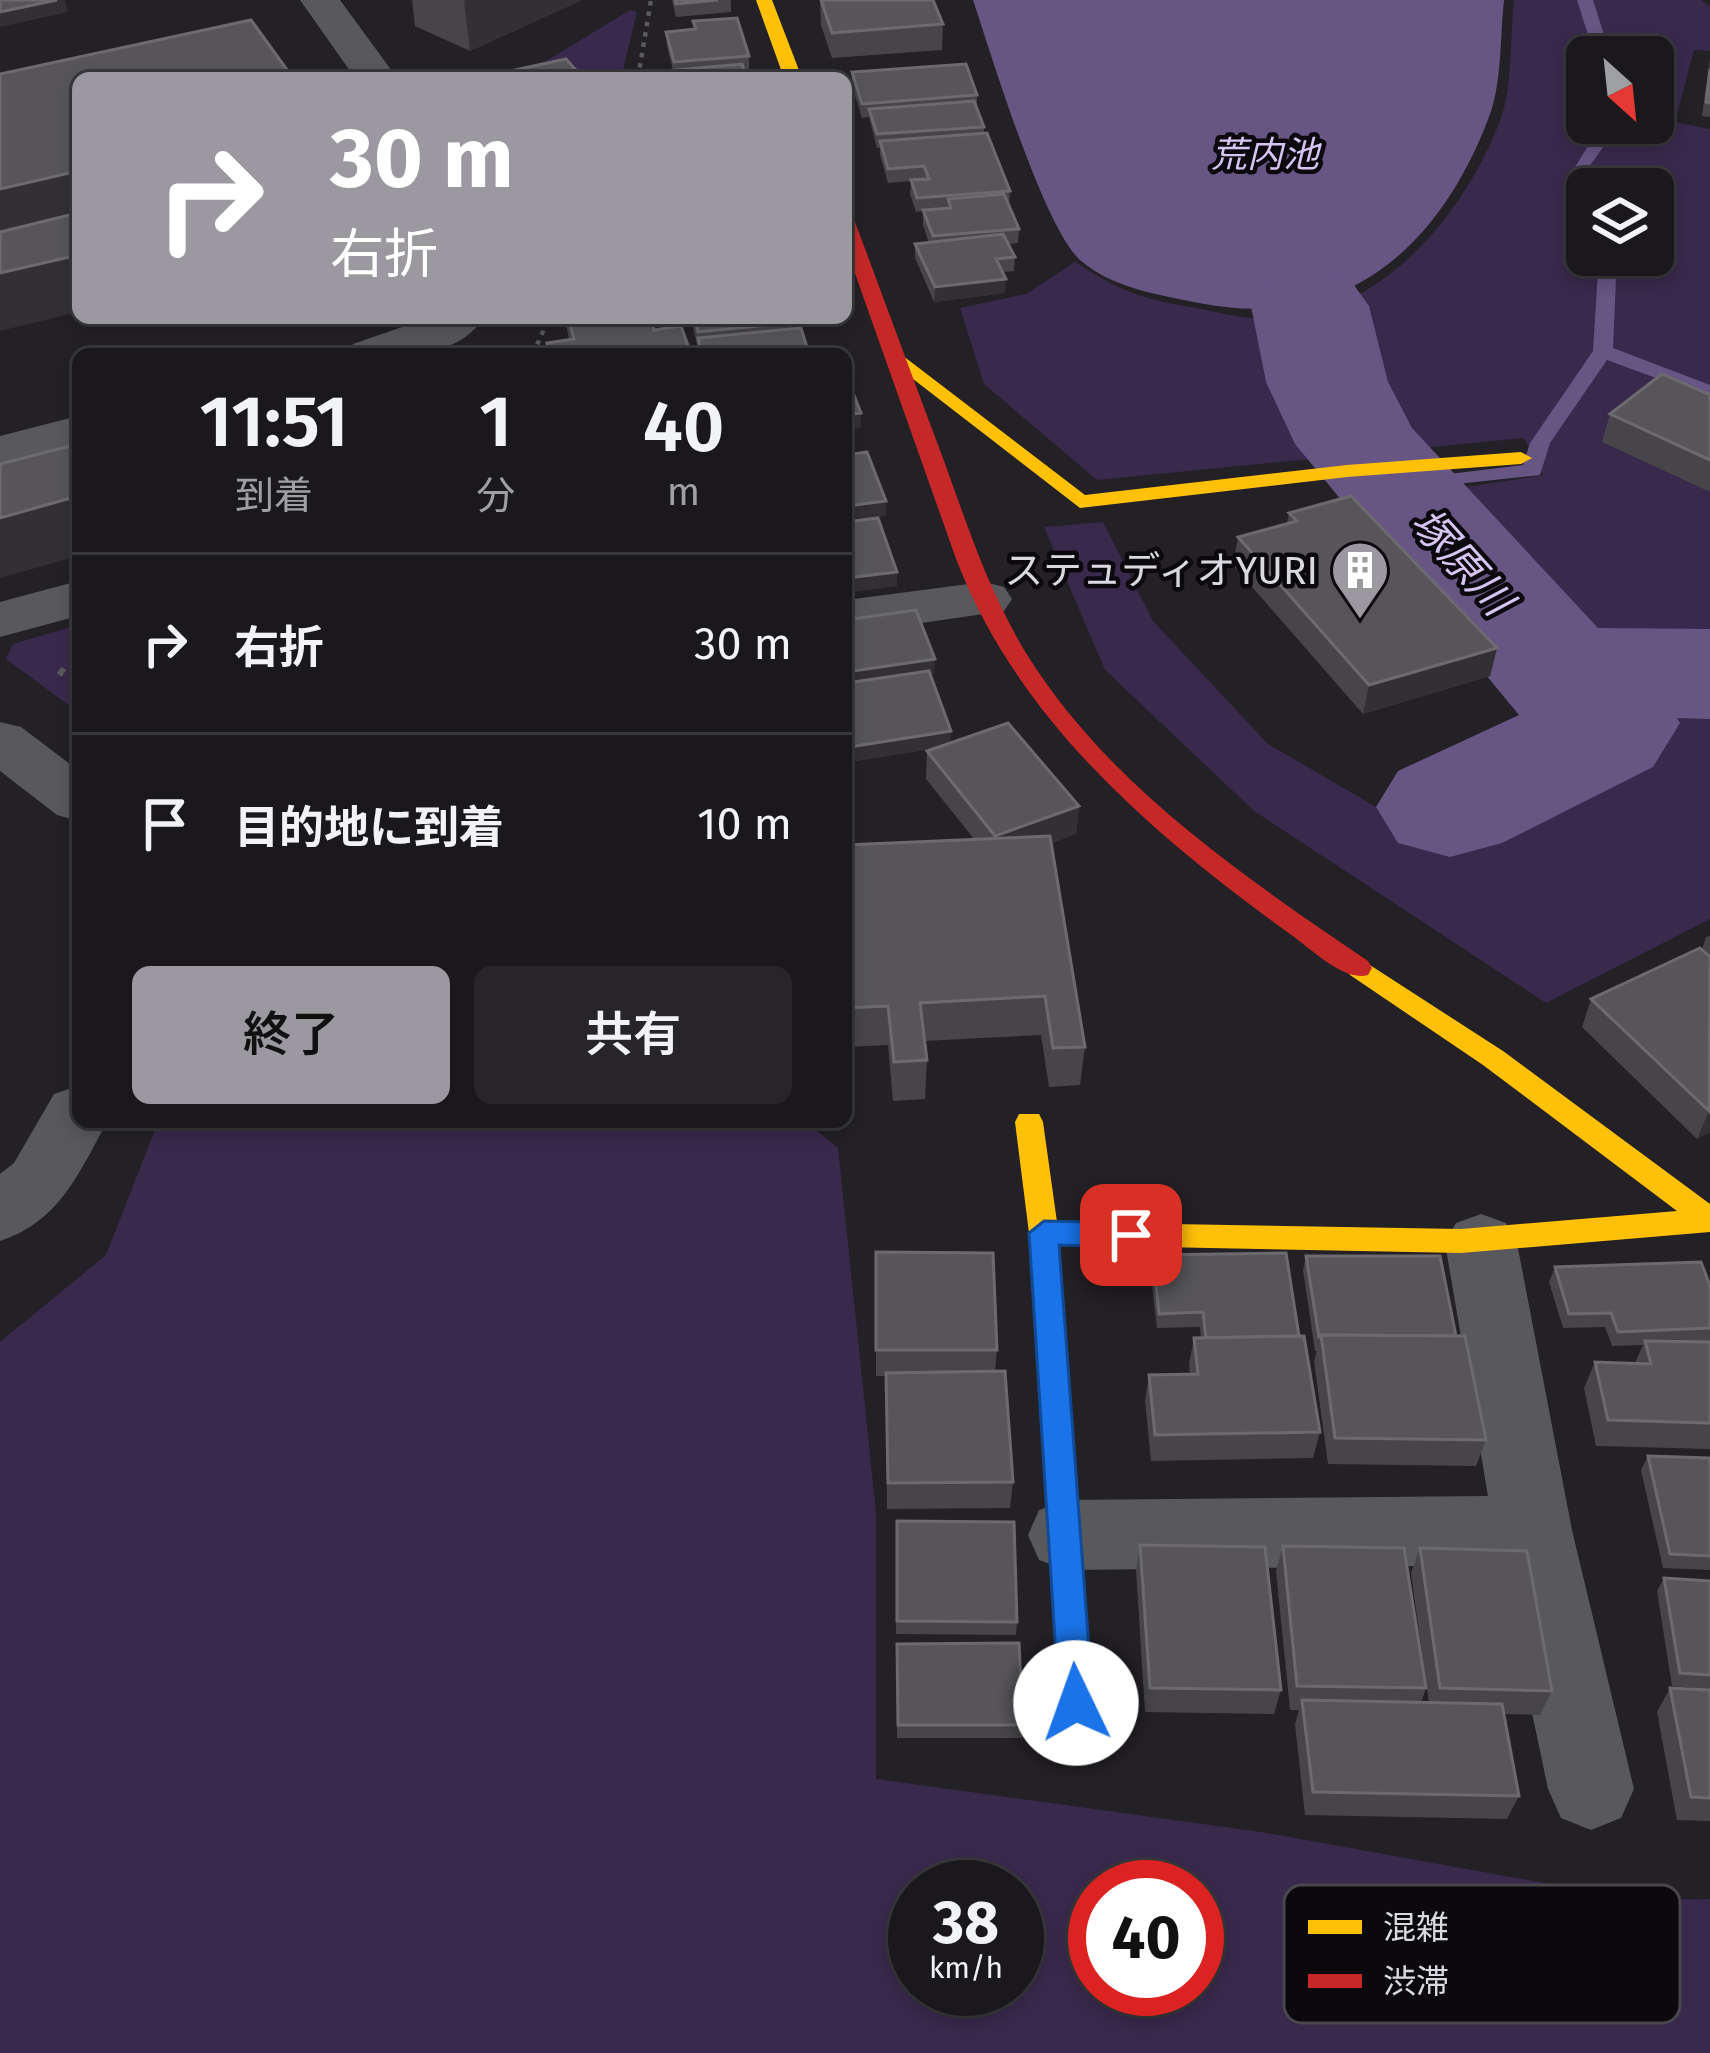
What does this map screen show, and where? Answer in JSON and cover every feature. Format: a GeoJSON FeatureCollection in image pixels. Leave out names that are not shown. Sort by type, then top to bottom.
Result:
{"type":"FeatureCollection","features":[{"type":"Feature","properties":{"kind":"street"},"geometry":{"type":"LineString","coordinates":[[320,0],[372,72]]}},
{"type":"Feature","properties":{"kind":"street"},"geometry":{"type":"LineString","coordinates":[[764,0],[791,72]]}},
{"type":"Feature","properties":{"kind":"street"},"geometry":{"type":"LineString","coordinates":[[852,237],[984,598],[1013,654],[1134,799],[1234,885],[1464,1038],[1710,1220]]}},
{"type":"Feature","properties":{"kind":"street"},"geometry":{"type":"LineString","coordinates":[[390,348],[451,324]]}},
{"type":"Feature","properties":{"kind":"street"},"geometry":{"type":"LineString","coordinates":[[896,356],[1081,502],[1347,471],[1521,458]]}},
{"type":"Feature","properties":{"kind":"street"},"geometry":{"type":"LineString","coordinates":[[0,452],[72,433]]}},
{"type":"Feature","properties":{"kind":"street"},"geometry":{"type":"LineString","coordinates":[[852,616],[984,598]]}},
{"type":"Feature","properties":{"kind":"street"},"geometry":{"type":"LineString","coordinates":[[0,620],[72,600]]}},
{"type":"Feature","properties":{"kind":"street"},"geometry":{"type":"LineString","coordinates":[[0,741],[72,796]]}},
{"type":"Feature","properties":{"kind":"street"},"geometry":{"type":"LineString","coordinates":[[0,1214],[38,1182],[72,1122]]}},
{"type":"Feature","properties":{"kind":"street"},"geometry":{"type":"LineString","coordinates":[[1029,1122],[1044,1233],[1078,1745]]}},
{"type":"Feature","properties":{"kind":"street"},"geometry":{"type":"LineString","coordinates":[[1044,1233],[1481,1243],[1612,1236],[1710,1220]]}},
{"type":"Feature","properties":{"kind":"street"},"geometry":{"type":"LineString","coordinates":[[1481,1243],[1533,1530],[1591,1789]]}},
{"type":"Feature","properties":{"kind":"street"},"geometry":{"type":"LineString","coordinates":[[1067,1535],[1533,1530]]}},
{"type":"Feature","properties":{"kind":"path"},"geometry":{"type":"LineString","coordinates":[[639,72],[651,0]]}},
{"type":"Feature","properties":{"kind":"shaded area"},"geometry":{"type":"Polygon","coordinates":[[[1514,0],[1701,0],[1710,6],[1710,51],[1694,50],[1675,122],[1710,129],[1710,919],[1546,1003],[1254,811],[1105,670],[1044,527],[1103,522],[1153,621],[1268,744],[1402,822],[1455,819],[1619,743],[1632,725],[1619,680],[1462,517],[1426,499],[1430,493],[1543,475],[1524,438],[1097,480],[984,384],[960,308],[1026,294],[1075,262],[1135,294],[1241,317],[1305,315],[1344,302],[1411,256],[1465,191],[1501,118],[1514,0]]]}},
{"type":"Feature","properties":{"kind":"shaded area"},"geometry":{"type":"Polygon","coordinates":[[[630,10],[637,12],[622,72],[555,72],[536,67],[630,10]]]}},
{"type":"Feature","properties":{"kind":"shaded area"},"geometry":{"type":"Polygon","coordinates":[[[72,627],[72,708],[6,659],[13,644],[72,627]]]}},
{"type":"Feature","properties":{"kind":"shaded area"},"geometry":{"type":"Polygon","coordinates":[[[156,1128],[813,1128],[838,1148],[876,1512],[876,1779],[1261,1832],[1556,1885],[1284,1885],[1284,2023],[1680,2023],[1680,1899],[1710,1899],[1710,2053],[0,2053],[0,1342],[106,1255],[156,1128]]]}},
{"type":"Feature","properties":{"kind":"water","name":"荒内池"},"geometry":{"type":"Polygon","coordinates":[[[973,0],[1504,0],[1489,117],[1443,206],[1414,242],[1380,270],[1341,292],[1298,305],[1251,309],[1136,289],[1080,260],[1050,213],[1035,177],[973,0]]]}},
{"type":"Feature","properties":{"kind":"water"},"geometry":{"type":"Polygon","coordinates":[[[1403,501],[1457,519],[1603,672],[1593,697],[1572,703],[1527,685],[1375,527],[1378,514],[1403,501]]]}},
{"type":"Feature","properties":{"kind":"building"},"geometry":{"type":"Polygon","coordinates":[[[0,0],[57,0],[0,12],[0,0]]]}},
{"type":"Feature","properties":{"kind":"building"},"geometry":{"type":"Polygon","coordinates":[[[821,0],[933,0],[943,24],[832,33],[821,0]]]}},
{"type":"Feature","properties":{"kind":"building"},"geometry":{"type":"Polygon","coordinates":[[[737,18],[749,56],[674,62],[666,32],[696,29],[693,21],[737,18]]]}},
{"type":"Feature","properties":{"kind":"building"},"geometry":{"type":"Polygon","coordinates":[[[251,20],[289,72],[72,72],[72,172],[0,189],[0,74],[251,20]]]}},
{"type":"Feature","properties":{"kind":"building"},"geometry":{"type":"Polygon","coordinates":[[[566,59],[578,72],[517,72],[566,59]]]}},
{"type":"Feature","properties":{"kind":"building"},"geometry":{"type":"Polygon","coordinates":[[[742,64],[744,72],[663,72],[742,64]]]}},
{"type":"Feature","properties":{"kind":"building"},"geometry":{"type":"Polygon","coordinates":[[[966,64],[977,95],[862,104],[852,72],[966,64]]]}},
{"type":"Feature","properties":{"kind":"building"},"geometry":{"type":"Polygon","coordinates":[[[974,101],[984,127],[877,134],[869,109],[974,101]]]}},
{"type":"Feature","properties":{"kind":"building"},"geometry":{"type":"Polygon","coordinates":[[[987,133],[1010,191],[917,198],[911,180],[929,179],[924,166],[888,169],[880,141],[987,133]]]}},
{"type":"Feature","properties":{"kind":"building"},"geometry":{"type":"Polygon","coordinates":[[[1004,194],[1019,229],[933,236],[923,210],[951,208],[948,199],[1004,194]]]}},
{"type":"Feature","properties":{"kind":"building"},"geometry":{"type":"Polygon","coordinates":[[[72,214],[72,256],[0,273],[0,232],[72,214]]]}},
{"type":"Feature","properties":{"kind":"building"},"geometry":{"type":"Polygon","coordinates":[[[1003,234],[1015,257],[996,259],[1006,279],[935,287],[915,244],[1003,234]]]}},
{"type":"Feature","properties":{"kind":"building"},"geometry":{"type":"Polygon","coordinates":[[[570,324],[652,324],[654,330],[681,326],[689,348],[548,348],[547,343],[574,339],[570,324]]]}},
{"type":"Feature","properties":{"kind":"building"},"geometry":{"type":"Polygon","coordinates":[[[696,324],[779,324],[698,332],[696,324]]]}},
{"type":"Feature","properties":{"kind":"building"},"geometry":{"type":"Polygon","coordinates":[[[801,328],[807,348],[700,348],[698,338],[801,328]]]}},
{"type":"Feature","properties":{"kind":"building"},"geometry":{"type":"Polygon","coordinates":[[[1662,374],[1710,395],[1710,460],[1610,414],[1662,374]]]}},
{"type":"Feature","properties":{"kind":"building"},"geometry":{"type":"Polygon","coordinates":[[[852,390],[861,413],[852,414],[852,390]]]}},
{"type":"Feature","properties":{"kind":"building"},"geometry":{"type":"Polygon","coordinates":[[[72,446],[72,498],[0,518],[0,464],[72,446]]]}},
{"type":"Feature","properties":{"kind":"building"},"geometry":{"type":"Polygon","coordinates":[[[867,452],[886,501],[852,505],[852,454],[867,452]]]}},
{"type":"Feature","properties":{"kind":"building","name":"ステュディオYURI"},"geometry":{"type":"Polygon","coordinates":[[[1351,496],[1497,648],[1369,685],[1238,537],[1297,521],[1289,513],[1351,496]]]}},
{"type":"Feature","properties":{"kind":"building"},"geometry":{"type":"Polygon","coordinates":[[[878,518],[897,572],[852,577],[852,521],[878,518]]]}},
{"type":"Feature","properties":{"kind":"building"},"geometry":{"type":"Polygon","coordinates":[[[916,610],[935,659],[852,671],[852,619],[916,610]]]}},
{"type":"Feature","properties":{"kind":"building"},"geometry":{"type":"Polygon","coordinates":[[[929,671],[951,731],[852,747],[852,682],[929,671]]]}},
{"type":"Feature","properties":{"kind":"building"},"geometry":{"type":"Polygon","coordinates":[[[1008,723],[1079,806],[995,836],[927,751],[1008,723]]]}},
{"type":"Feature","properties":{"kind":"building"},"geometry":{"type":"Polygon","coordinates":[[[1050,836],[1085,1047],[1053,1048],[1045,996],[920,1003],[927,1060],[894,1062],[888,1006],[852,1008],[852,845],[1050,836]]]}},
{"type":"Feature","properties":{"kind":"building"},"geometry":{"type":"Polygon","coordinates":[[[1700,948],[1710,957],[1709,1111],[1591,999],[1700,948]]]}},
{"type":"Feature","properties":{"kind":"building"},"geometry":{"type":"Polygon","coordinates":[[[876,1252],[993,1253],[997,1350],[876,1350],[876,1252]]]}},
{"type":"Feature","properties":{"kind":"building"},"geometry":{"type":"Polygon","coordinates":[[[1286,1253],[1299,1336],[1206,1338],[1203,1312],[1159,1314],[1153,1255],[1286,1253]]]}},
{"type":"Feature","properties":{"kind":"building"},"geometry":{"type":"Polygon","coordinates":[[[1306,1256],[1440,1256],[1456,1336],[1319,1337],[1306,1256]]]}},
{"type":"Feature","properties":{"kind":"building"},"geometry":{"type":"Polygon","coordinates":[[[1701,1262],[1710,1286],[1710,1328],[1618,1332],[1611,1313],[1569,1314],[1555,1267],[1701,1262]]]}},
{"type":"Feature","properties":{"kind":"building"},"geometry":{"type":"Polygon","coordinates":[[[1321,1335],[1465,1336],[1486,1440],[1335,1438],[1321,1335]]]}},
{"type":"Feature","properties":{"kind":"building"},"geometry":{"type":"Polygon","coordinates":[[[1304,1336],[1320,1432],[1155,1435],[1149,1375],[1198,1374],[1194,1338],[1304,1336]]]}},
{"type":"Feature","properties":{"kind":"building"},"geometry":{"type":"Polygon","coordinates":[[[1645,1341],[1710,1342],[1710,1423],[1608,1420],[1595,1362],[1651,1364],[1645,1341]]]}},
{"type":"Feature","properties":{"kind":"building"},"geometry":{"type":"Polygon","coordinates":[[[1005,1371],[1013,1482],[888,1483],[886,1373],[1005,1371]]]}},
{"type":"Feature","properties":{"kind":"building"},"geometry":{"type":"Polygon","coordinates":[[[1648,1456],[1710,1458],[1710,1556],[1670,1554],[1648,1456]]]}},
{"type":"Feature","properties":{"kind":"building"},"geometry":{"type":"Polygon","coordinates":[[[897,1521],[1014,1522],[1017,1622],[897,1621],[897,1521]]]}},
{"type":"Feature","properties":{"kind":"building"},"geometry":{"type":"Polygon","coordinates":[[[1140,1545],[1265,1547],[1281,1690],[1150,1688],[1140,1545]]]}},
{"type":"Feature","properties":{"kind":"building"},"geometry":{"type":"Polygon","coordinates":[[[1283,1546],[1404,1548],[1426,1688],[1297,1686],[1283,1546]]]}},
{"type":"Feature","properties":{"kind":"building"},"geometry":{"type":"Polygon","coordinates":[[[1420,1548],[1527,1551],[1552,1691],[1440,1688],[1420,1548]]]}},
{"type":"Feature","properties":{"kind":"building"},"geometry":{"type":"Polygon","coordinates":[[[1664,1578],[1710,1581],[1710,1675],[1680,1673],[1664,1578]]]}},
{"type":"Feature","properties":{"kind":"building"},"geometry":{"type":"Polygon","coordinates":[[[1019,1643],[1023,1725],[898,1725],[897,1644],[1019,1643]]]}},
{"type":"Feature","properties":{"kind":"building"},"geometry":{"type":"Polygon","coordinates":[[[1670,1688],[1710,1690],[1710,1798],[1691,1797],[1670,1688]]]}},
{"type":"Feature","properties":{"kind":"building"},"geometry":{"type":"Polygon","coordinates":[[[1302,1700],[1502,1704],[1519,1796],[1313,1792],[1302,1700]]]}},
{"type":"Feature","properties":{"kind":"waterway"},"geometry":{"type":"LineString","coordinates":[[1585,0],[1596,36]]}},
{"type":"Feature","properties":{"kind":"waterway"},"geometry":{"type":"LineString","coordinates":[[1580,168],[1600,144]]}},
{"type":"Feature","properties":{"kind":"waterway"},"geometry":{"type":"LineString","coordinates":[[1603,351],[1608,276]]}},
{"type":"Feature","properties":{"kind":"waterway","name":"塚原川"},"geometry":{"type":"LineString","coordinates":[[1310,306],[1327,382],[1358,444],[1568,682]]}},
{"type":"Feature","properties":{"kind":"waterway"},"geometry":{"type":"LineString","coordinates":[[1392,487],[1532,470],[1540,443],[1603,351]]}},
{"type":"Feature","properties":{"kind":"waterway"},"geometry":{"type":"LineString","coordinates":[[1603,351],[1710,392]]}},
{"type":"Feature","properties":{"kind":"waterway","name":"塚原川"},"geometry":{"type":"LineString","coordinates":[[1568,682],[1603,672],[1710,674]]}},
{"type":"Feature","properties":{"kind":"waterway"},"geometry":{"type":"LineString","coordinates":[[1450,807],[1602,733],[1608,723],[1568,682]]}},
{"type":"Feature","properties":{"kind":"traffic: slow"},"geometry":{"type":"LineString","coordinates":[[764,0],[791,72]]}},
{"type":"Feature","properties":{"kind":"traffic: slow"},"geometry":{"type":"LineString","coordinates":[[898,358],[1080,502],[1347,471],[1521,458]]}},
{"type":"Feature","properties":{"kind":"traffic: slow"},"geometry":{"type":"LineString","coordinates":[[1359,968],[1493,1058],[1710,1220]]}},
{"type":"Feature","properties":{"kind":"traffic: slow"},"geometry":{"type":"LineString","coordinates":[[1029,1122],[1044,1233],[1079,1745]]}},
{"type":"Feature","properties":{"kind":"traffic: slow"},"geometry":{"type":"LineString","coordinates":[[1044,1233],[1461,1241],[1710,1220]]}},
{"type":"Feature","properties":{"kind":"traffic: jam"},"geometry":{"type":"LineString","coordinates":[[852,239],[972,571],[1018,658],[1056,712],[1147,808],[1250,892],[1359,968]]}},
{"type":"Feature","properties":{"kind":"place","name":"ステュディオYURI"},"geometry":{"type":"Point","coordinates":[1360,621]}},
{"type":"Feature","properties":{"kind":"route"},"geometry":{"type":"LineString","coordinates":[[1076,1703],[1044,1233],[1131,1235]]}}]}
